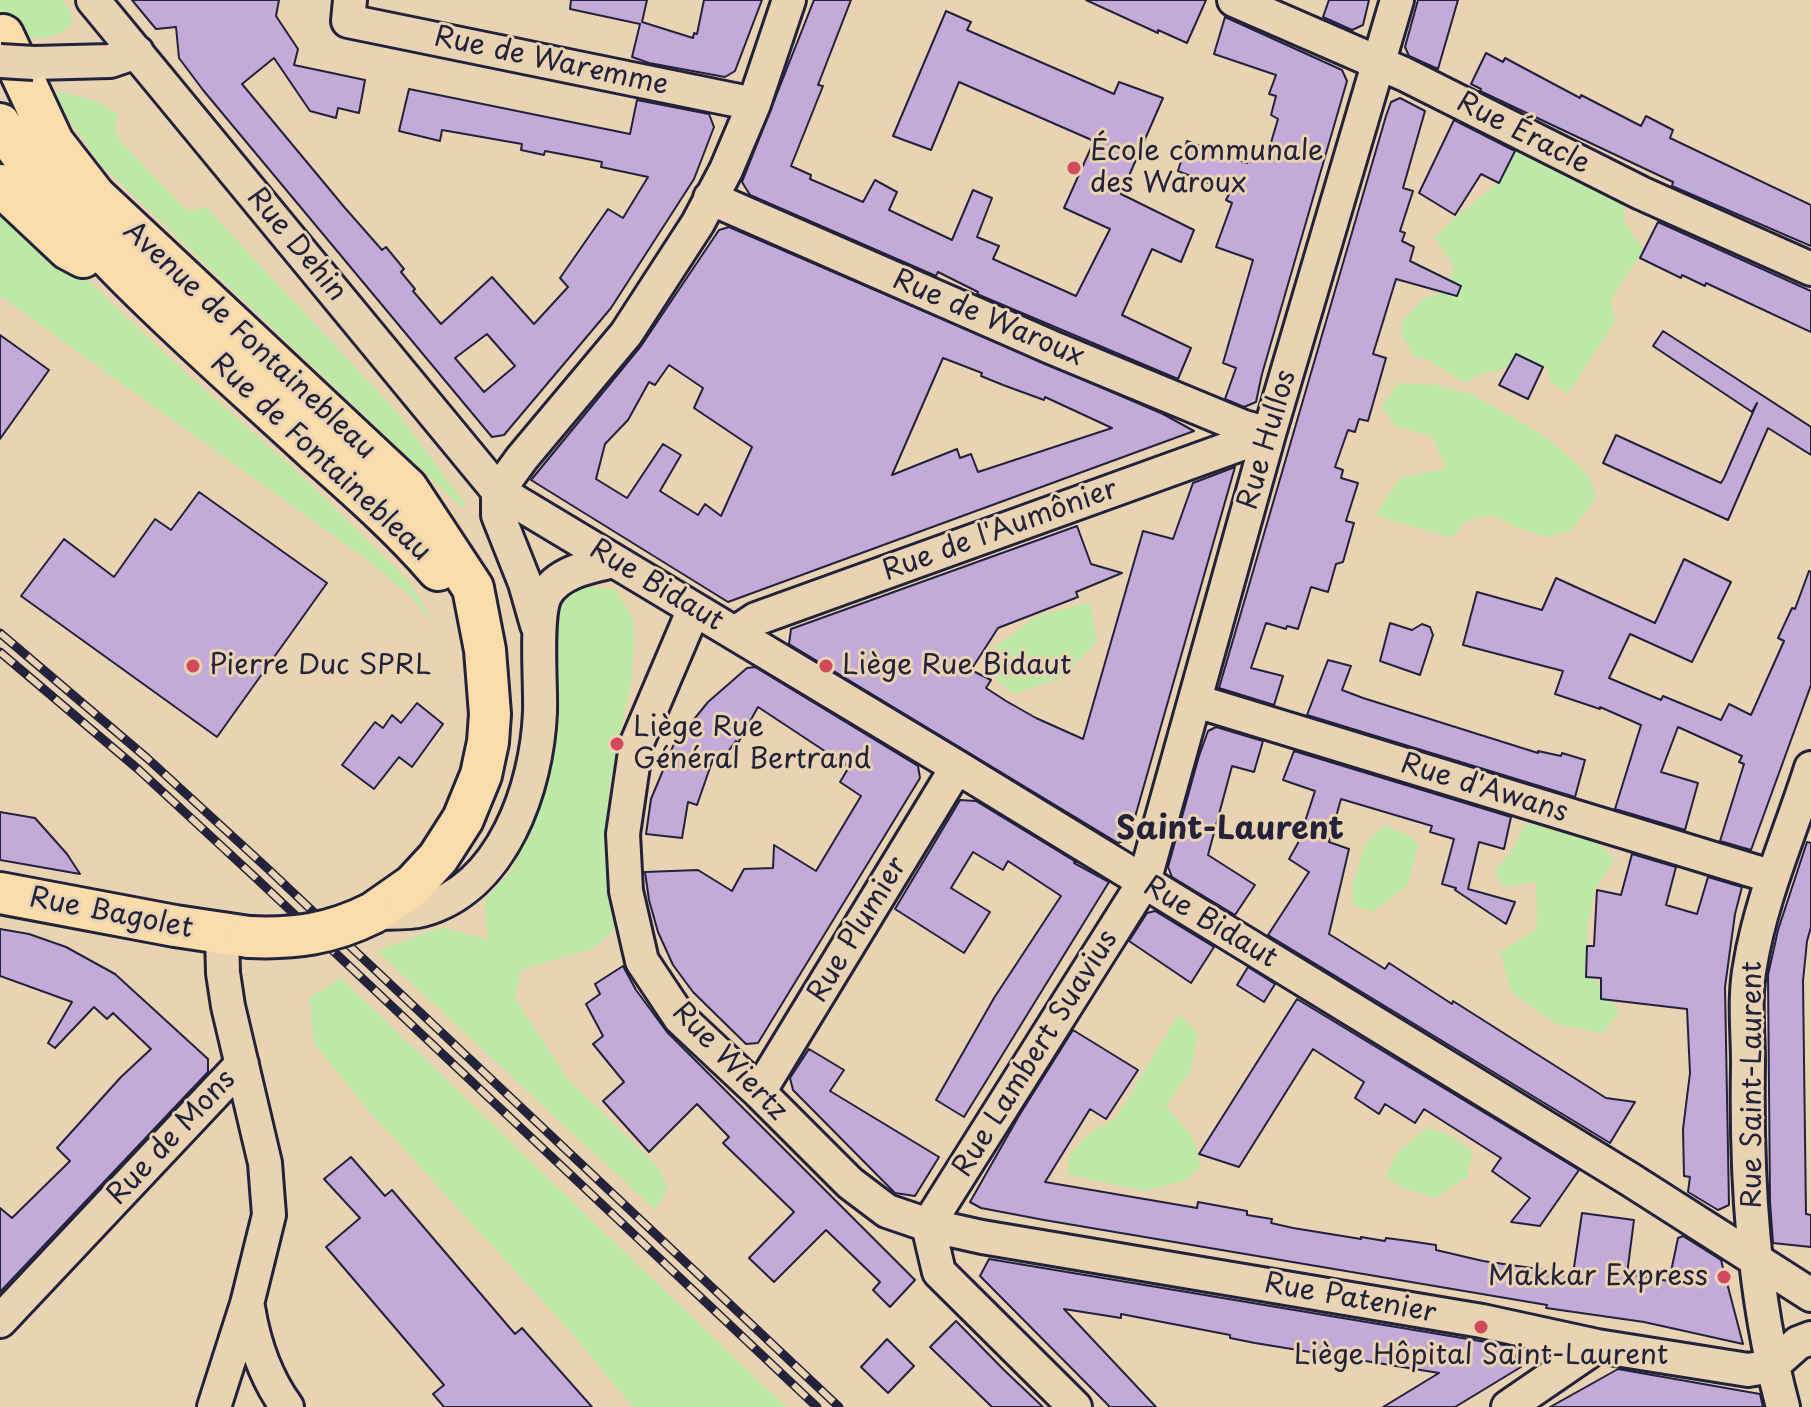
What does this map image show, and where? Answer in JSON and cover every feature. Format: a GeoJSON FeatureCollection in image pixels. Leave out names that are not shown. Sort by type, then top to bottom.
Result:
{"type":"FeatureCollection","features":[{"type":"Feature","properties":{"kind":"main road","name":"Avenue de Fontainebleau"},"geometry":{"type":"LineString","coordinates":[[1,48],[53,142],[95,196],[407,488],[473,588],[485,650],[490,714],[481,775],[463,819],[429,867],[413,885],[373,913]]}},
{"type":"Feature","properties":{"kind":"main road","name":"Avenue de Fontainebleau"},"geometry":{"type":"LineString","coordinates":[[0,124],[40,180],[133,283]]}},
{"type":"Feature","properties":{"kind":"main road"},"geometry":{"type":"LineString","coordinates":[[0,185],[68,249],[133,283]]}},
{"type":"Feature","properties":{"kind":"main road","name":"Rue de Fontainebleau"},"geometry":{"type":"LineString","coordinates":[[133,283],[412,540],[439,571],[485,650]]}},
{"type":"Feature","properties":{"kind":"main road","name":"Rue Bagolet"},"geometry":{"type":"LineString","coordinates":[[0,893],[235,936],[300,937],[346,925],[373,913]]}},
{"type":"Feature","properties":{"kind":"street","name":"Rue Dehin"},"geometry":{"type":"LineString","coordinates":[[93,0],[498,491]]}},
{"type":"Feature","properties":{"kind":"street"},"geometry":{"type":"LineString","coordinates":[[498,491],[626,334],[698,223],[726,170],[754,104],[789,0]]}},
{"type":"Feature","properties":{"kind":"street","name":"Rue Éracle"},"geometry":{"type":"LineString","coordinates":[[1234,0],[1381,63],[1641,193],[1811,269]]}},
{"type":"Feature","properties":{"kind":"street","name":"Rue Hullos"},"geometry":{"type":"LineString","coordinates":[[1144,882],[1269,434],[1381,63],[1397,0]]}},
{"type":"Feature","properties":{"kind":"street","name":"Rue de Waremme"},"geometry":{"type":"LineString","coordinates":[[349,10],[754,104]]}},
{"type":"Feature","properties":{"kind":"street"},"geometry":{"type":"LineString","coordinates":[[1,48],[34,63],[110,61],[137,52]]}},
{"type":"Feature","properties":{"kind":"street","name":"Rue de Waroux"},"geometry":{"type":"LineString","coordinates":[[710,198],[1068,355],[1244,427],[1269,434]]}},
{"type":"Feature","properties":{"kind":"street","name":"Rue de l'Aumônier"},"geometry":{"type":"LineString","coordinates":[[735,633],[756,619],[1269,434]]}},
{"type":"Feature","properties":{"kind":"street","name":"Rue Bidaut"},"geometry":{"type":"LineString","coordinates":[[498,491],[957,767],[1756,1258],[1811,1295]]}},
{"type":"Feature","properties":{"kind":"street","name":"Rue Bagolet"},"geometry":{"type":"LineString","coordinates":[[498,491],[498,515],[525,583],[540,633]]}},
{"type":"Feature","properties":{"kind":"street","name":"Rue Bagolet"},"geometry":{"type":"LineString","coordinates":[[373,913],[422,910],[464,890],[495,856],[517,816],[533,769],[540,714],[540,633],[544,597],[555,582],[583,568],[614,561]]}},
{"type":"Feature","properties":{"kind":"street","name":"Rue Wiertz"},"geometry":{"type":"LineString","coordinates":[[694,609],[636,745],[623,834],[626,891],[642,961],[680,1018],[850,1183],[887,1211],[928,1225]]}},
{"type":"Feature","properties":{"kind":"street","name":"Rue d'Awans"},"geometry":{"type":"LineString","coordinates":[[1196,701],[1773,877]]}},
{"type":"Feature","properties":{"kind":"street","name":"Rue Plumier"},"geometry":{"type":"LineString","coordinates":[[759,1092],[957,767]]}},
{"type":"Feature","properties":{"kind":"street","name":"Rue Saint-Laurent"},"geometry":{"type":"LineString","coordinates":[[1783,1407],[1772,1366],[1756,1258],[1747,1146],[1749,968],[1773,877],[1811,768]]}},
{"type":"Feature","properties":{"kind":"street","name":"Rue Lambert Suavius"},"geometry":{"type":"LineString","coordinates":[[928,1225],[1144,882]]}},
{"type":"Feature","properties":{"kind":"street","name":"Rue Bagolet"},"geometry":{"type":"LineString","coordinates":[[235,936],[226,995],[242,1064]]}},
{"type":"Feature","properties":{"kind":"street","name":"Rue de Mons"},"geometry":{"type":"LineString","coordinates":[[214,1407],[264,1242],[269,1196],[265,1163],[242,1064]]}},
{"type":"Feature","properties":{"kind":"street","name":"Rue de Mons"},"geometry":{"type":"LineString","coordinates":[[0,1321],[242,1064]]}},
{"type":"Feature","properties":{"kind":"street"},"geometry":{"type":"LineString","coordinates":[[928,1225],[939,1272],[1075,1407]]}},
{"type":"Feature","properties":{"kind":"street","name":"Rue Patenier"},"geometry":{"type":"LineString","coordinates":[[928,1225],[1482,1321],[1597,1346],[1748,1370],[1772,1366]]}},
{"type":"Feature","properties":{"kind":"street","name":"Rue de Mons"},"geometry":{"type":"LineString","coordinates":[[247,1304],[253,1338],[265,1371],[287,1407]]}},
{"type":"Feature","properties":{"kind":"street"},"geometry":{"type":"LineString","coordinates":[[1772,1366],[1798,1343],[1811,1338]]}},
{"type":"Feature","properties":{"kind":"street"},"geometry":{"type":"LineString","coordinates":[[1508,1407],[1597,1346]]}},
{"type":"Feature","properties":{"kind":"green space"},"geometry":{"type":"Polygon","coordinates":[[[0,0],[62,0],[71,12],[72,23],[49,37],[0,35],[0,0]]]}},
{"type":"Feature","properties":{"kind":"green space"},"geometry":{"type":"Polygon","coordinates":[[[49,91],[86,98],[119,114],[115,125],[118,138],[185,209],[194,211],[205,206],[398,413],[466,505],[462,508],[100,164],[49,91]]]}},
{"type":"Feature","properties":{"kind":"green space"},"geometry":{"type":"Polygon","coordinates":[[[1515,150],[1625,203],[1624,222],[1644,249],[1611,300],[1615,321],[1568,394],[1551,382],[1547,369],[1516,354],[1506,367],[1483,373],[1465,383],[1430,361],[1413,356],[1402,335],[1401,323],[1422,300],[1448,289],[1454,267],[1435,237],[1499,183],[1515,150]]]}},
{"type":"Feature","properties":{"kind":"green space"},"geometry":{"type":"Polygon","coordinates":[[[0,197],[188,375],[301,475],[405,577],[418,594],[432,624],[413,599],[369,561],[0,296],[0,197]]]}},
{"type":"Feature","properties":{"kind":"green space"},"geometry":{"type":"Polygon","coordinates":[[[1400,383],[1438,385],[1471,394],[1545,436],[1588,474],[1597,497],[1571,531],[1546,537],[1515,527],[1493,515],[1466,521],[1451,538],[1375,515],[1400,478],[1446,468],[1433,437],[1396,426],[1381,406],[1400,383]]]}},
{"type":"Feature","properties":{"kind":"green space"},"geometry":{"type":"Polygon","coordinates":[[[584,586],[615,589],[633,618],[631,682],[609,787],[606,858],[614,930],[592,949],[521,970],[515,999],[568,1079],[658,1167],[668,1188],[655,1210],[377,951],[441,927],[488,940],[484,900],[512,870],[536,799],[553,621],[565,597],[584,586]]]}},
{"type":"Feature","properties":{"kind":"green space"},"geometry":{"type":"Polygon","coordinates":[[[1090,602],[1097,642],[1062,678],[1013,694],[988,672],[993,649],[1035,617],[1090,602]]]}},
{"type":"Feature","properties":{"kind":"green space"},"geometry":{"type":"Polygon","coordinates":[[[1526,823],[1589,833],[1615,860],[1595,889],[1587,930],[1586,969],[1619,1011],[1603,1033],[1556,1024],[1511,992],[1500,952],[1537,929],[1536,882],[1504,887],[1495,870],[1510,853],[1526,823]]]}},
{"type":"Feature","properties":{"kind":"green space"},"geometry":{"type":"Polygon","coordinates":[[[1385,825],[1411,837],[1418,845],[1408,885],[1373,912],[1353,906],[1353,881],[1366,843],[1385,825]]]}},
{"type":"Feature","properties":{"kind":"green space"},"geometry":{"type":"Polygon","coordinates":[[[341,978],[787,1407],[633,1407],[569,1330],[369,1111],[314,1044],[309,998],[341,978]]]}},
{"type":"Feature","properties":{"kind":"green space"},"geometry":{"type":"Polygon","coordinates":[[[1179,1014],[1198,1033],[1191,1070],[1166,1106],[1193,1137],[1201,1166],[1187,1180],[1145,1191],[1068,1175],[1069,1156],[1092,1131],[1115,1119],[1179,1014]]]}},
{"type":"Feature","properties":{"kind":"green space"},"geometry":{"type":"Polygon","coordinates":[[[1428,1128],[1453,1136],[1472,1151],[1468,1177],[1435,1198],[1403,1188],[1385,1178],[1398,1151],[1428,1128]]]}},
{"type":"Feature","properties":{"kind":"building"},"geometry":{"type":"Polygon","coordinates":[[[132,0],[279,0],[276,16],[298,49],[294,65],[365,80],[359,113],[338,108],[336,118],[310,111],[274,58],[242,84],[382,250],[386,247],[404,269],[401,272],[415,289],[413,291],[441,324],[492,277],[534,324],[568,287],[560,278],[608,209],[623,218],[648,177],[601,167],[602,162],[545,151],[544,155],[521,150],[522,144],[442,130],[440,141],[399,131],[409,89],[630,134],[637,100],[709,114],[714,127],[694,179],[611,308],[504,435],[492,437],[203,90],[179,58],[176,27],[156,29],[132,0]],[[487,334],[455,358],[484,392],[515,366],[487,334]]]}},
{"type":"Feature","properties":{"kind":"building"},"geometry":{"type":"Polygon","coordinates":[[[571,0],[647,0],[642,22],[693,38],[694,33],[697,34],[704,0],[762,0],[735,71],[725,77],[632,57],[640,24],[570,9],[571,0]]]}},
{"type":"Feature","properties":{"kind":"building"},"geometry":{"type":"Polygon","coordinates":[[[814,0],[851,0],[818,85],[823,86],[791,166],[811,175],[810,179],[863,202],[875,180],[897,192],[889,210],[952,240],[973,190],[992,198],[977,237],[999,246],[993,259],[1076,296],[1110,229],[1064,208],[1094,141],[959,82],[931,150],[893,136],[946,11],[971,22],[967,30],[1114,94],[1119,82],[1163,98],[1121,194],[1194,230],[1181,262],[1152,249],[1122,315],[1191,348],[1178,379],[977,294],[938,272],[936,276],[750,195],[742,182],[814,0]]]}},
{"type":"Feature","properties":{"kind":"building"},"geometry":{"type":"Polygon","coordinates":[[[1086,0],[1206,0],[1187,43],[1086,0]]]}},
{"type":"Feature","properties":{"kind":"building"},"geometry":{"type":"Polygon","coordinates":[[[1329,0],[1369,0],[1363,25],[1352,30],[1323,17],[1329,0]]]}},
{"type":"Feature","properties":{"kind":"building"},"geometry":{"type":"Polygon","coordinates":[[[1418,0],[1458,0],[1438,69],[1409,56],[1405,47],[1418,0]]]}},
{"type":"Feature","properties":{"kind":"building"},"geometry":{"type":"Polygon","coordinates":[[[1225,17],[1342,70],[1347,81],[1256,402],[1244,407],[1225,399],[1236,368],[1223,363],[1253,260],[1216,247],[1232,203],[1226,200],[1230,192],[1178,171],[1187,141],[1247,163],[1251,150],[1267,156],[1278,119],[1271,115],[1276,96],[1269,94],[1276,75],[1214,54],[1225,17]]]}},
{"type":"Feature","properties":{"kind":"building"},"geometry":{"type":"Polygon","coordinates":[[[1486,53],[1503,62],[1505,58],[1641,126],[1646,116],[1673,130],[1670,138],[1811,205],[1811,246],[1672,186],[1673,182],[1480,91],[1471,84],[1486,53]]]}},
{"type":"Feature","properties":{"kind":"building"},"geometry":{"type":"Polygon","coordinates":[[[1400,98],[1425,111],[1403,188],[1413,191],[1400,231],[1405,233],[1402,241],[1414,247],[1410,261],[1461,286],[1457,296],[1396,279],[1373,354],[1386,358],[1368,421],[1359,419],[1355,432],[1348,430],[1335,467],[1343,470],[1341,478],[1358,483],[1346,521],[1354,523],[1343,562],[1336,564],[1328,592],[1311,587],[1298,629],[1266,623],[1251,668],[1283,676],[1274,705],[1219,688],[1386,116],[1391,102],[1400,98]]]}},
{"type":"Feature","properties":{"kind":"building"},"geometry":{"type":"Polygon","coordinates":[[[1454,120],[1515,151],[1499,183],[1481,174],[1455,215],[1419,193],[1454,120]]]}},
{"type":"Feature","properties":{"kind":"building"},"geometry":{"type":"Polygon","coordinates":[[[1658,222],[1811,291],[1811,332],[1706,283],[1705,286],[1682,275],[1681,278],[1640,258],[1658,222]]]}},
{"type":"Feature","properties":{"kind":"building"},"geometry":{"type":"Polygon","coordinates":[[[729,227],[1163,414],[1194,431],[728,602],[531,480],[641,346],[719,230],[729,227]],[[943,358],[892,475],[957,449],[960,458],[971,454],[978,472],[1112,428],[1045,397],[1044,400],[1003,385],[943,358]],[[669,365],[655,385],[649,382],[628,420],[605,444],[596,479],[627,498],[663,444],[681,455],[660,491],[698,515],[705,504],[721,516],[752,447],[694,408],[703,388],[669,365]]]}},
{"type":"Feature","properties":{"kind":"building"},"geometry":{"type":"Polygon","coordinates":[[[1663,331],[1811,427],[1811,455],[1768,428],[1728,520],[1603,463],[1616,435],[1721,483],[1724,478],[1757,403],[1752,412],[1653,346],[1663,331]]]}},
{"type":"Feature","properties":{"kind":"building"},"geometry":{"type":"Polygon","coordinates":[[[0,335],[49,370],[0,439],[0,335]]]}},
{"type":"Feature","properties":{"kind":"building"},"geometry":{"type":"Polygon","coordinates":[[[1516,354],[1543,367],[1528,399],[1499,385],[1516,354]]]}},
{"type":"Feature","properties":{"kind":"building"},"geometry":{"type":"Polygon","coordinates":[[[1235,467],[1129,838],[1118,843],[789,644],[791,629],[1077,526],[1091,564],[1122,573],[1076,592],[1078,597],[998,628],[971,670],[991,680],[986,688],[1006,701],[1083,739],[1143,531],[1173,539],[1193,483],[1235,467]]]}},
{"type":"Feature","properties":{"kind":"building","name":"Pierre Duc SPRL"},"geometry":{"type":"Polygon","coordinates":[[[199,492],[327,583],[217,737],[21,596],[64,539],[114,577],[155,519],[171,530],[199,492]]]}},
{"type":"Feature","properties":{"kind":"building"},"geometry":{"type":"Polygon","coordinates":[[[1684,559],[1731,582],[1692,662],[1630,634],[1609,678],[1721,720],[1729,704],[1751,715],[1784,641],[1778,638],[1811,572],[1811,685],[1751,850],[1720,841],[1744,764],[1739,762],[1742,756],[1678,727],[1661,772],[1698,783],[1685,830],[1615,809],[1641,725],[1600,707],[1555,694],[1563,671],[1463,645],[1477,592],[1542,610],[1556,578],[1655,623],[1684,559]]]}},
{"type":"Feature","properties":{"kind":"building"},"geometry":{"type":"Polygon","coordinates":[[[1390,623],[1412,630],[1422,624],[1430,627],[1433,635],[1420,675],[1380,661],[1390,623]]]}},
{"type":"Feature","properties":{"kind":"building"},"geometry":{"type":"Polygon","coordinates":[[[1328,660],[1351,666],[1342,690],[1538,753],[1561,756],[1562,753],[1585,760],[1575,797],[1307,715],[1328,660]]]}},
{"type":"Feature","properties":{"kind":"building"},"geometry":{"type":"Polygon","coordinates":[[[755,667],[918,766],[920,778],[758,1043],[746,1044],[693,992],[673,965],[658,932],[645,872],[698,870],[732,891],[744,869],[773,868],[774,845],[816,871],[861,796],[840,782],[849,767],[758,707],[738,743],[736,741],[720,762],[714,756],[697,805],[688,802],[682,838],[646,834],[651,799],[674,744],[708,702],[747,668],[755,667]]]}},
{"type":"Feature","properties":{"kind":"building"},"geometry":{"type":"Polygon","coordinates":[[[417,703],[443,724],[412,767],[399,757],[374,789],[342,765],[375,722],[383,728],[392,715],[401,723],[417,703]]]}},
{"type":"Feature","properties":{"kind":"building"},"geometry":{"type":"Polygon","coordinates":[[[1216,727],[1263,741],[1254,772],[1232,766],[1208,855],[1255,885],[1235,915],[1172,877],[1168,867],[1199,756],[1208,731],[1216,727]]]}},
{"type":"Feature","properties":{"kind":"building"},"geometry":{"type":"Polygon","coordinates":[[[1294,751],[1511,817],[1504,849],[1479,842],[1468,889],[1515,902],[1506,924],[1456,888],[1442,884],[1454,839],[1430,832],[1432,826],[1341,799],[1329,842],[1349,849],[1329,934],[1385,969],[1389,963],[1606,1098],[1635,1102],[1610,1143],[1268,935],[1309,872],[1289,859],[1298,843],[1315,791],[1283,780],[1294,751]]]}},
{"type":"Feature","properties":{"kind":"building"},"geometry":{"type":"Polygon","coordinates":[[[960,800],[976,801],[1109,882],[964,1117],[936,1100],[994,998],[1061,896],[1008,861],[1003,870],[973,852],[951,888],[990,912],[964,953],[895,909],[960,800]]]}},
{"type":"Feature","properties":{"kind":"building"},"geometry":{"type":"Polygon","coordinates":[[[0,812],[35,818],[80,874],[0,860],[0,812]]]}},
{"type":"Feature","properties":{"kind":"building"},"geometry":{"type":"Polygon","coordinates":[[[1807,842],[1811,843],[1811,927],[1803,981],[1806,1214],[1811,1215],[1811,1247],[1773,1243],[1770,1202],[1768,975],[1778,930],[1807,842]]]}},
{"type":"Feature","properties":{"kind":"building"},"geometry":{"type":"Polygon","coordinates":[[[1632,854],[1676,867],[1666,905],[1697,914],[1708,877],[1742,887],[1725,987],[1729,1205],[1718,1210],[1688,1192],[1690,1177],[1684,1176],[1683,1129],[1690,1073],[1687,1009],[1601,999],[1601,978],[1586,977],[1587,946],[1594,946],[1597,890],[1621,895],[1632,854]]]}},
{"type":"Feature","properties":{"kind":"building"},"geometry":{"type":"Polygon","coordinates":[[[1155,911],[1214,947],[1191,983],[1129,941],[1147,913],[1155,911]]]}},
{"type":"Feature","properties":{"kind":"building"},"geometry":{"type":"Polygon","coordinates":[[[0,929],[29,934],[66,947],[115,974],[208,1059],[208,1072],[0,1292],[0,1208],[12,1218],[70,1161],[57,1148],[121,1077],[151,1049],[113,1013],[107,1019],[94,1007],[55,1048],[48,1043],[72,1002],[0,976],[0,929]]]}},
{"type":"Feature","properties":{"kind":"building"},"geometry":{"type":"Polygon","coordinates":[[[623,966],[636,990],[667,1032],[915,1280],[890,1307],[873,1290],[880,1282],[826,1230],[774,1282],[749,1258],[794,1212],[723,1143],[729,1137],[697,1104],[649,1152],[603,1101],[624,1082],[593,1044],[603,1036],[586,1004],[600,994],[595,984],[623,966]]]}},
{"type":"Feature","properties":{"kind":"building"},"geometry":{"type":"Polygon","coordinates":[[[1248,967],[1275,984],[1264,1002],[1237,985],[1248,967]]]}},
{"type":"Feature","properties":{"kind":"building"},"geometry":{"type":"Polygon","coordinates":[[[1297,999],[1579,1170],[1540,1226],[1511,1222],[1530,1198],[1492,1171],[1501,1158],[1424,1109],[1415,1123],[1385,1104],[1379,1114],[1355,1098],[1364,1082],[1313,1049],[1239,1167],[1199,1154],[1297,999]]]}},
{"type":"Feature","properties":{"kind":"building"},"geometry":{"type":"Polygon","coordinates":[[[1073,1030],[1138,1070],[1106,1119],[1090,1109],[1045,1182],[1197,1208],[1198,1202],[1247,1211],[1247,1215],[1272,1219],[1271,1223],[1293,1228],[1361,1239],[1385,1241],[1386,1238],[1436,1245],[1436,1250],[1483,1261],[1573,1274],[1582,1213],[1634,1220],[1627,1274],[1669,1281],[1678,1238],[1683,1236],[1721,1260],[1743,1344],[1644,1322],[1546,1308],[1547,1305],[1044,1220],[981,1208],[970,1202],[1073,1030]]]}},
{"type":"Feature","properties":{"kind":"building"},"geometry":{"type":"Polygon","coordinates":[[[809,1049],[844,1070],[830,1091],[939,1157],[915,1196],[895,1193],[793,1090],[790,1078],[809,1049]]]}},
{"type":"Feature","properties":{"kind":"building"},"geometry":{"type":"Polygon","coordinates":[[[351,1157],[385,1196],[392,1190],[515,1334],[522,1328],[592,1407],[444,1407],[433,1394],[444,1385],[326,1247],[360,1218],[324,1179],[351,1157]]]}},
{"type":"Feature","properties":{"kind":"building"},"geometry":{"type":"Polygon","coordinates":[[[989,1259],[1510,1346],[1521,1367],[1455,1407],[1383,1407],[1439,1373],[1255,1343],[1230,1338],[1230,1335],[1121,1314],[1121,1318],[1064,1309],[1156,1407],[1110,1407],[980,1276],[989,1259]]]}},
{"type":"Feature","properties":{"kind":"building"},"geometry":{"type":"Polygon","coordinates":[[[956,1321],[1043,1407],[992,1407],[930,1347],[956,1321]]]}},
{"type":"Feature","properties":{"kind":"building"},"geometry":{"type":"Polygon","coordinates":[[[887,1339],[914,1366],[888,1393],[861,1367],[887,1339]]]}},
{"type":"Feature","properties":{"kind":"building"},"geometry":{"type":"Polygon","coordinates":[[[1618,1369],[1760,1394],[1763,1407],[1550,1407],[1618,1369]]]}},
{"type":"Feature","properties":{"kind":"railway"},"geometry":{"type":"LineString","coordinates":[[0,633],[147,758],[267,868],[839,1407]]}},
{"type":"Feature","properties":{"kind":"railway"},"geometry":{"type":"LineString","coordinates":[[0,652],[139,770],[817,1407]]}},
{"type":"Feature","properties":{"kind":"place","name":"École communale des Waroux"},"geometry":{"type":"Point","coordinates":[1074,168]}},
{"type":"Feature","properties":{"kind":"place","name":"Pierre Duc SPRL"},"geometry":{"type":"Point","coordinates":[193,666]}},
{"type":"Feature","properties":{"kind":"place","name":"Liège Rue Bidaut"},"geometry":{"type":"Point","coordinates":[826,666]}},
{"type":"Feature","properties":{"kind":"place","name":"Liège Rue Général Bertrand"},"geometry":{"type":"Point","coordinates":[617,744]}},
{"type":"Feature","properties":{"kind":"place","name":"Makkar Express"},"geometry":{"type":"Point","coordinates":[1724,1277]}},
{"type":"Feature","properties":{"kind":"place","name":"Liège Hôpital Saint-Laurent"},"geometry":{"type":"Point","coordinates":[1481,1327]}},
{"type":"Feature","properties":{"kind":"district","name":"Saint-Laurent"},"geometry":{"type":"Point","coordinates":[1230,830]}}]}
